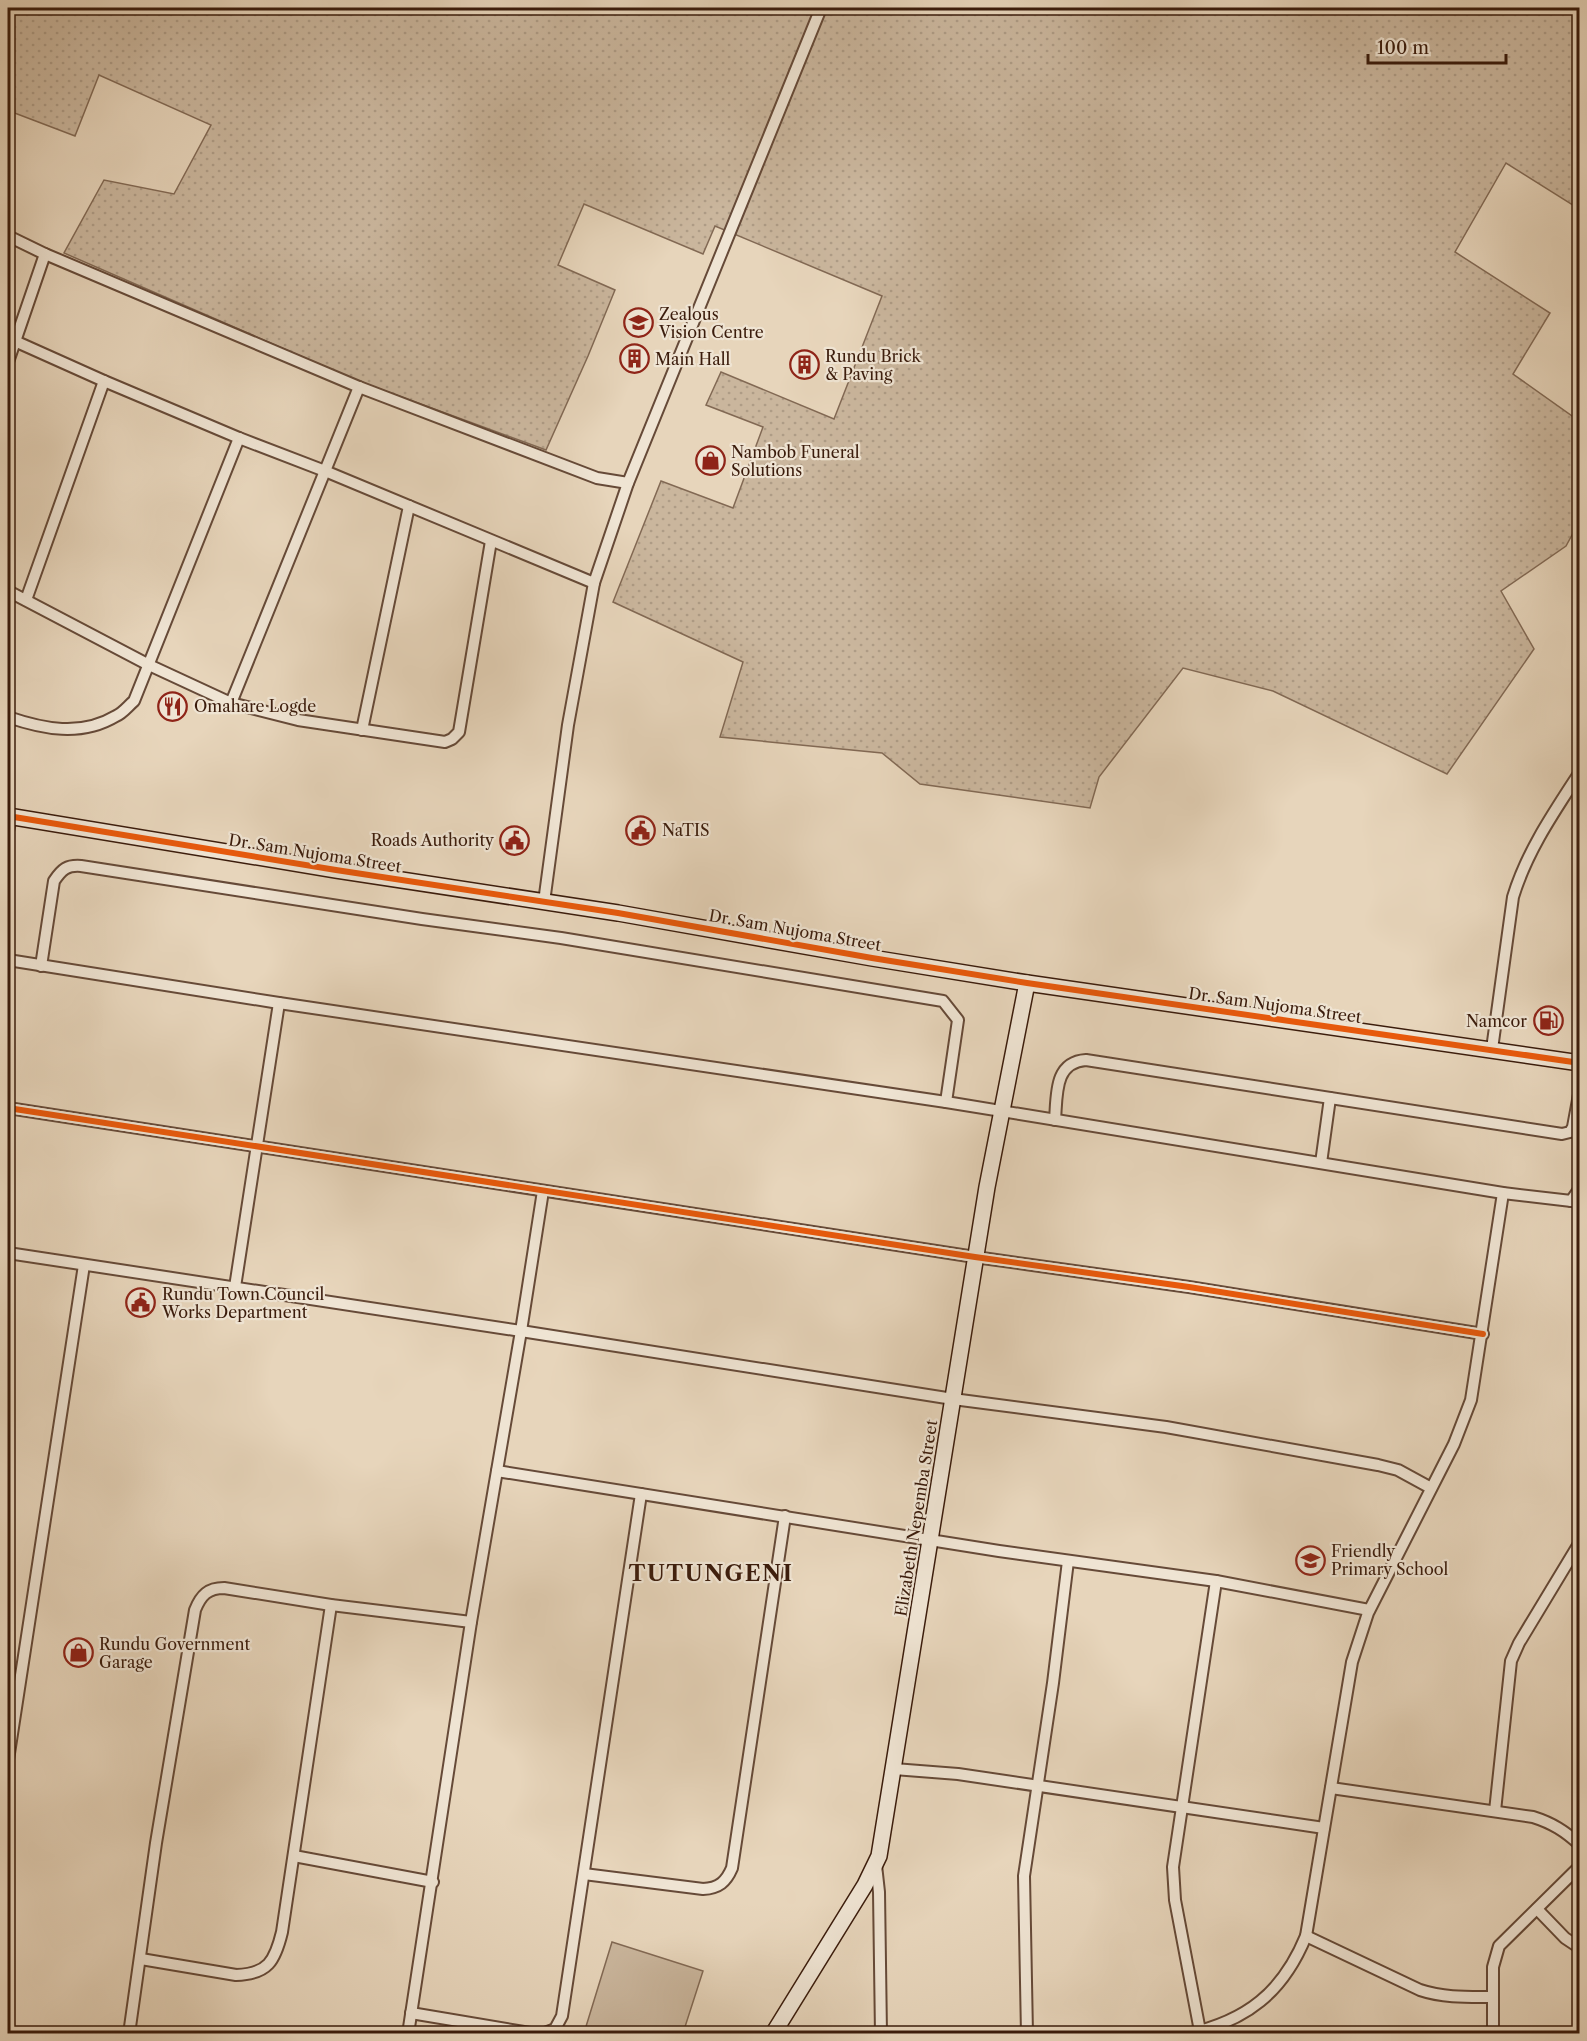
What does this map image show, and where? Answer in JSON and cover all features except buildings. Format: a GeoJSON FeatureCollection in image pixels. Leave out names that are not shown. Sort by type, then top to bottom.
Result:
{"type":"FeatureCollection","features":[{"type":"Feature","properties":{"kind":"street"},"geometry":{"type":"LineString","coordinates":[[544,902],[568,725],[594,583],[628,483],[821,8]]}},
{"type":"Feature","properties":{"kind":"street"},"geometry":{"type":"LineString","coordinates":[[8,236],[45,254],[359,387],[597,478],[628,483]]}},
{"type":"Feature","properties":{"kind":"street"},"geometry":{"type":"LineString","coordinates":[[8,362],[12,339],[45,254]]}},
{"type":"Feature","properties":{"kind":"street"},"geometry":{"type":"LineString","coordinates":[[12,339],[239,438],[325,471],[594,583]]}},
{"type":"Feature","properties":{"kind":"street"},"geometry":{"type":"LineString","coordinates":[[26,600],[104,381]]}},
{"type":"Feature","properties":{"kind":"street"},"geometry":{"type":"LineString","coordinates":[[231,703],[359,387]]}},
{"type":"Feature","properties":{"kind":"street"},"geometry":{"type":"LineString","coordinates":[[8,717],[55,730],[74,729],[97,724],[117,716],[134,701],[239,438]]}},
{"type":"Feature","properties":{"kind":"street"},"geometry":{"type":"LineString","coordinates":[[362,730],[409,506]]}},
{"type":"Feature","properties":{"kind":"street"},"geometry":{"type":"LineString","coordinates":[[8,591],[149,665],[231,703],[298,720],[445,742],[453,739],[459,732],[491,541]]}},
{"type":"Feature","properties":{"kind":"street"},"geometry":{"type":"LineString","coordinates":[[1492,1049],[1513,897],[1526,862],[1544,828],[1580,772]]}},
{"type":"Feature","properties":{"kind":"street","name":"Dr. Sam Nujoma Street"},"geometry":{"type":"LineString","coordinates":[[9,821],[618,913],[1027,983],[1580,1063]]}},
{"type":"Feature","properties":{"kind":"street"},"geometry":{"type":"LineString","coordinates":[[41,966],[54,880],[60,871],[69,866],[561,938],[944,1001],[958,1020],[946,1102]]}},
{"type":"Feature","properties":{"kind":"street"},"geometry":{"type":"LineString","coordinates":[[8,960],[279,1003],[946,1102],[1503,1193],[1575,1202],[1580,1188]]}},
{"type":"Feature","properties":{"kind":"street","name":"Elizabeth Nepemba Street"},"geometry":{"type":"LineString","coordinates":[[777,2032],[865,1886],[876,1865],[882,1842],[975,1257],[1027,983]]}},
{"type":"Feature","properties":{"kind":"street"},"geometry":{"type":"LineString","coordinates":[[235,1287],[279,1003]]}},
{"type":"Feature","properties":{"kind":"street"},"geometry":{"type":"LineString","coordinates":[[1054,1120],[1064,1069],[1076,1060],[1562,1134],[1570,1132],[1573,1127],[1580,1089]]}},
{"type":"Feature","properties":{"kind":"street"},"geometry":{"type":"LineString","coordinates":[[1321,1163],[1330,1098]]}},
{"type":"Feature","properties":{"kind":"street"},"geometry":{"type":"LineString","coordinates":[[8,1108],[975,1257],[1189,1287],[1483,1334]]}},
{"type":"Feature","properties":{"kind":"street"},"geometry":{"type":"LineString","coordinates":[[408,2034],[471,1622],[543,1191]]}},
{"type":"Feature","properties":{"kind":"street"},"geometry":{"type":"LineString","coordinates":[[1187,2034],[1232,2020],[1252,2009],[1284,1977],[1297,1957],[1306,1936],[1352,1662],[1369,1610],[1454,1444],[1468,1410],[1483,1334],[1503,1193]]}},
{"type":"Feature","properties":{"kind":"street"},"geometry":{"type":"LineString","coordinates":[[8,1253],[953,1399],[1166,1427],[1378,1465],[1398,1470],[1431,1488]]}},
{"type":"Feature","properties":{"kind":"street"},"geometry":{"type":"LineString","coordinates":[[8,1760],[84,1264]]}},
{"type":"Feature","properties":{"kind":"street"},"geometry":{"type":"LineString","coordinates":[[497,1471],[1068,1561],[1215,1581],[1369,1610]]}},
{"type":"Feature","properties":{"kind":"street"},"geometry":{"type":"LineString","coordinates":[[542,2034],[555,2029],[562,2016],[641,1494]]}},
{"type":"Feature","properties":{"kind":"street"},"geometry":{"type":"LineString","coordinates":[[584,1874],[703,1889],[713,1889],[728,1878],[732,1868],[785,1516]]}},
{"type":"Feature","properties":{"kind":"street"},"geometry":{"type":"LineString","coordinates":[[1495,1812],[1511,1661],[1518,1643],[1580,1542]]}},
{"type":"Feature","properties":{"kind":"street"},"geometry":{"type":"LineString","coordinates":[[1027,2034],[1024,1876],[1053,1683],[1068,1561]]}},
{"type":"Feature","properties":{"kind":"street"},"geometry":{"type":"LineString","coordinates":[[1200,2031],[1175,1900],[1173,1867],[1215,1581]]}},
{"type":"Feature","properties":{"kind":"street"},"geometry":{"type":"LineString","coordinates":[[129,2034],[156,1843],[195,1610],[199,1599],[214,1588],[224,1588],[331,1605],[471,1622]]}},
{"type":"Feature","properties":{"kind":"street"},"geometry":{"type":"LineString","coordinates":[[141,1959],[236,1975],[251,1975],[272,1962],[278,1949],[294,1856],[331,1605]]}},
{"type":"Feature","properties":{"kind":"street"},"geometry":{"type":"LineString","coordinates":[[894,1768],[958,1774],[1324,1828]]}},
{"type":"Feature","properties":{"kind":"street"},"geometry":{"type":"LineString","coordinates":[[1331,1788],[1533,1817],[1563,1829],[1580,1845]]}},
{"type":"Feature","properties":{"kind":"street"},"geometry":{"type":"LineString","coordinates":[[294,1856],[433,1882]]}},
{"type":"Feature","properties":{"kind":"street"},"geometry":{"type":"LineString","coordinates":[[876,1865],[879,1892],[881,2034]]}},
{"type":"Feature","properties":{"kind":"street"},"geometry":{"type":"LineString","coordinates":[[1493,2034],[1494,1961],[1499,1946],[1580,1866]]}},
{"type":"Feature","properties":{"kind":"street"},"geometry":{"type":"LineString","coordinates":[[1537,1909],[1565,1938],[1580,1948]]}},
{"type":"Feature","properties":{"kind":"street"},"geometry":{"type":"LineString","coordinates":[[1306,1936],[1420,1990],[1447,1996],[1493,1997]]}},
{"type":"Feature","properties":{"kind":"street"},"geometry":{"type":"LineString","coordinates":[[411,2013],[536,2034]]}},
{"type":"Feature","properties":{"kind":"shaded area"},"geometry":{"type":"Polygon","coordinates":[[[8,8],[1579,8],[1579,209],[1506,163],[1455,252],[1550,313],[1513,374],[1579,421],[1579,522],[1566,546],[1501,591],[1534,649],[1447,774],[1273,691],[1183,668],[1099,777],[1090,808],[920,784],[882,753],[720,737],[743,662],[613,602],[661,481],[733,508],[763,427],[706,405],[721,372],[834,419],[882,296],[715,226],[703,254],[584,204],[558,265],[615,290],[546,450],[358,381],[64,253],[104,180],[174,194],[211,125],[99,75],[75,136],[12,112],[8,121],[8,8]]]}},
{"type":"Feature","properties":{"kind":"shaded area"},"geometry":{"type":"Polygon","coordinates":[[[612,1942],[703,1971],[683,2033],[584,2033],[612,1942]]]}},
{"type":"Feature","properties":{"kind":"cycle path"},"geometry":{"type":"LineString","coordinates":[[8,816],[336,870],[618,913],[1027,983],[1580,1063]]}},
{"type":"Feature","properties":{"kind":"cycle path"},"geometry":{"type":"LineString","coordinates":[[8,1108],[975,1257],[1189,1287],[1483,1334]]}},
{"type":"Feature","properties":{"kind":"place","name":"Zealous Vision Centre"},"geometry":{"type":"Point","coordinates":[638,323]}},
{"type":"Feature","properties":{"kind":"place","name":"Main Hall"},"geometry":{"type":"Point","coordinates":[634,359]}},
{"type":"Feature","properties":{"kind":"place","name":"Rundu Brick & Paving"},"geometry":{"type":"Point","coordinates":[804,365]}},
{"type":"Feature","properties":{"kind":"place","name":"Nambob Funeral Solutions"},"geometry":{"type":"Point","coordinates":[710,461]}},
{"type":"Feature","properties":{"kind":"place","name":"Omahare Logde"},"geometry":{"type":"Point","coordinates":[173,706]}},
{"type":"Feature","properties":{"kind":"place","name":"NaTIS"},"geometry":{"type":"Point","coordinates":[641,830]}},
{"type":"Feature","properties":{"kind":"place","name":"Roads Authority"},"geometry":{"type":"Point","coordinates":[515,840]}},
{"type":"Feature","properties":{"kind":"place","name":"Namcor"},"geometry":{"type":"Point","coordinates":[1548,1021]}},
{"type":"Feature","properties":{"kind":"place","name":"Rundu Town Council Works Department"},"geometry":{"type":"Point","coordinates":[141,1303]}},
{"type":"Feature","properties":{"kind":"place","name":"Friendly Primary School"},"geometry":{"type":"Point","coordinates":[1310,1560]}},
{"type":"Feature","properties":{"kind":"place","name":"Rundu Government Garage"},"geometry":{"type":"Point","coordinates":[78,1653]}},
{"type":"Feature","properties":{"kind":"district","name":"TUTUNGENI"},"geometry":{"type":"Point","coordinates":[711,1573]}}]}
